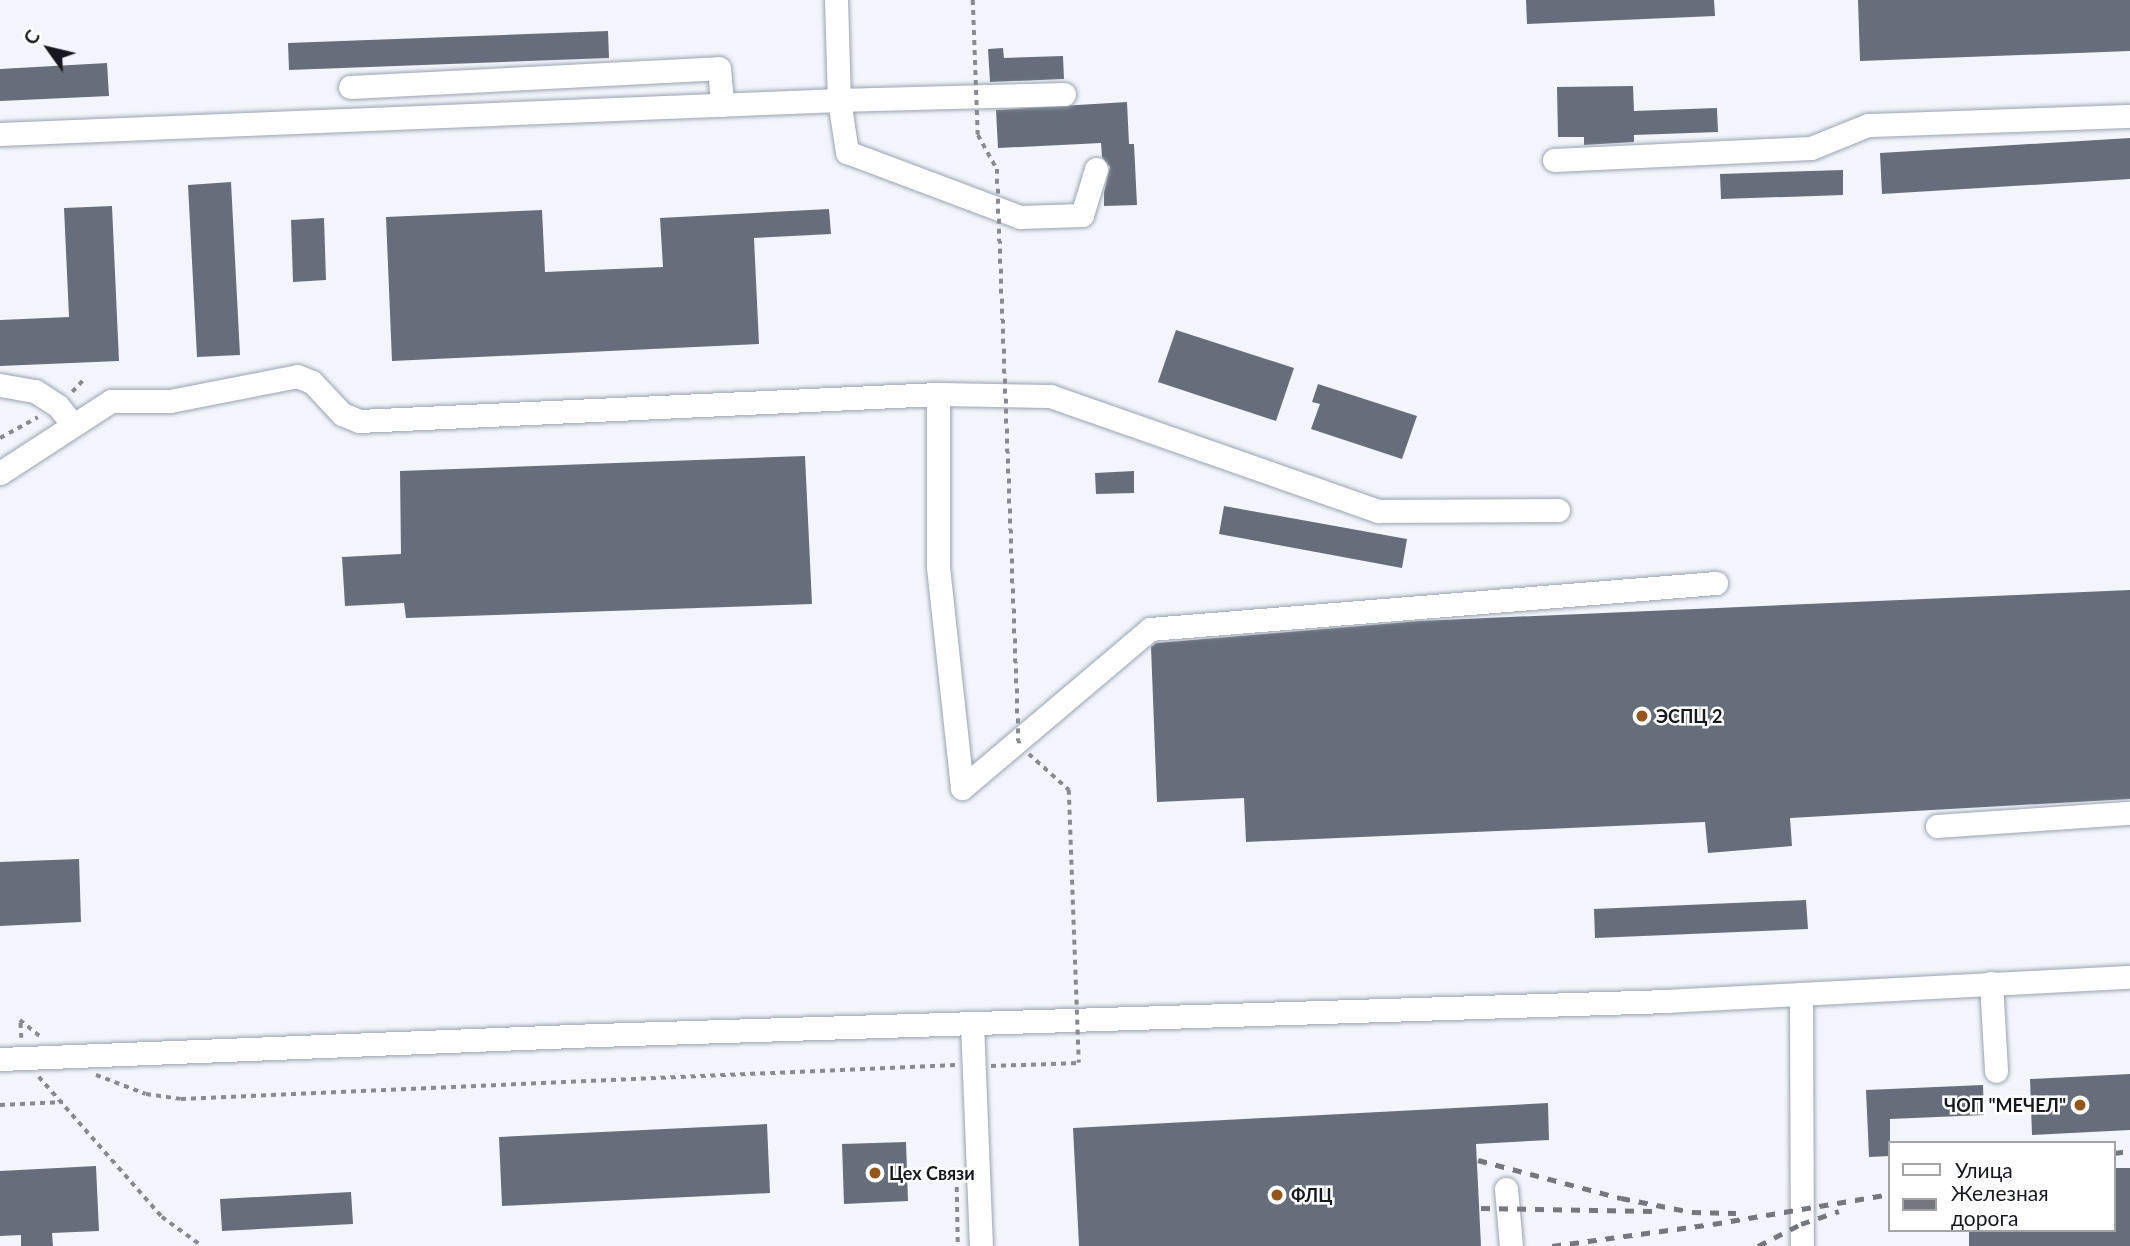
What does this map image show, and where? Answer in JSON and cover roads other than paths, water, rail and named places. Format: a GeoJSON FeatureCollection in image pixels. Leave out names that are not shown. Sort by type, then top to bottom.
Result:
{"type":"FeatureCollection","features":[{"type":"Feature","properties":{"kind":"street"},"geometry":{"type":"LineString","coordinates":[[836,0],[839,100],[847,152],[1020,217],[1082,215],[1096,169]]}},
{"type":"Feature","properties":{"kind":"street"},"geometry":{"type":"LineString","coordinates":[[351,87],[719,68],[722,104]]}},
{"type":"Feature","properties":{"kind":"street"},"geometry":{"type":"LineString","coordinates":[[0,134],[722,104],[1064,94]]}},
{"type":"Feature","properties":{"kind":"street"},"geometry":{"type":"LineString","coordinates":[[1554,160],[1811,148],[1868,125],[2130,116]]}},
{"type":"Feature","properties":{"kind":"street"},"geometry":{"type":"LineString","coordinates":[[0,473],[18,464],[72,423],[111,401],[170,401],[297,376],[312,382],[342,414],[359,421],[938,394],[1050,396],[1378,511],[1558,510]]}},
{"type":"Feature","properties":{"kind":"street"},"geometry":{"type":"LineString","coordinates":[[0,384],[35,391],[58,406],[72,423]]}},
{"type":"Feature","properties":{"kind":"street"},"geometry":{"type":"LineString","coordinates":[[938,394],[938,567],[962,788],[1150,629],[1716,583]]}},
{"type":"Feature","properties":{"kind":"street"},"geometry":{"type":"LineString","coordinates":[[1937,826],[2130,813]]}},
{"type":"Feature","properties":{"kind":"street"},"geometry":{"type":"LineString","coordinates":[[0,1059],[598,1035],[1801,994],[2130,977]]}},
{"type":"Feature","properties":{"kind":"street"},"geometry":{"type":"LineString","coordinates":[[1991,983],[1996,1071]]}},
{"type":"Feature","properties":{"kind":"street"},"geometry":{"type":"LineString","coordinates":[[1801,994],[1802,1246]]}},
{"type":"Feature","properties":{"kind":"street"},"geometry":{"type":"LineString","coordinates":[[972,1023],[981,1246]]}},
{"type":"Feature","properties":{"kind":"street"},"geometry":{"type":"LineString","coordinates":[[1506,1189],[1511,1246]]}},
{"type":"Feature","properties":{"kind":"railway"},"geometry":{"type":"LineString","coordinates":[[2116,1153],[2130,1151]]}},
{"type":"Feature","properties":{"kind":"railway"},"geometry":{"type":"LineString","coordinates":[[1478,1160],[1621,1198],[1692,1212],[1736,1213]]}},
{"type":"Feature","properties":{"kind":"railway"},"geometry":{"type":"LineString","coordinates":[[1552,1246],[1713,1224],[1888,1194]]}},
{"type":"Feature","properties":{"kind":"railway"},"geometry":{"type":"LineString","coordinates":[[1481,1208],[1653,1211]]}},
{"type":"Feature","properties":{"kind":"railway"},"geometry":{"type":"LineString","coordinates":[[1758,1246],[1801,1224],[1839,1211]]}},
{"type":"Feature","properties":{"kind":"place","name":"ЭСПЦ 2"},"geometry":{"type":"Point","coordinates":[1642,716]}},
{"type":"Feature","properties":{"kind":"place","name":"ЧОП \"МЕЧЕЛ\""},"geometry":{"type":"Point","coordinates":[2080,1105]}},
{"type":"Feature","properties":{"kind":"place","name":"Цех Связи"},"geometry":{"type":"Point","coordinates":[875,1173]}},
{"type":"Feature","properties":{"kind":"place","name":"ФЛЦ"},"geometry":{"type":"Point","coordinates":[1277,1195]}}]}
